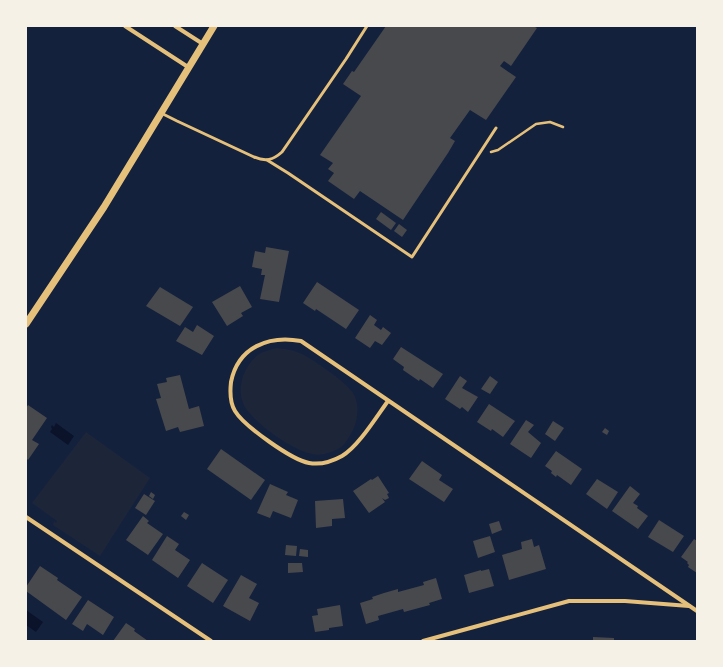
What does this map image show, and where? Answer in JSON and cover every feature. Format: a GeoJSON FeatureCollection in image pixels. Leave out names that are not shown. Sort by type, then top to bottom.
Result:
{"type":"FeatureCollection","features":[{"type":"Feature","properties":{"kind":"street"},"geometry":{"type":"LineString","coordinates":[[125,26],[188,67]]}},
{"type":"Feature","properties":{"kind":"street"},"geometry":{"type":"LineString","coordinates":[[175,26],[203,44]]}},
{"type":"Feature","properties":{"kind":"street"},"geometry":{"type":"LineString","coordinates":[[26,324],[104,206],[214,26]]}},
{"type":"Feature","properties":{"kind":"street"},"geometry":{"type":"LineString","coordinates":[[388,401],[357,442],[341,457],[325,462],[309,463],[294,457],[281,449],[244,422],[235,411],[230,387],[236,366],[248,351],[267,342],[283,339],[301,341],[697,611]]}},
{"type":"Feature","properties":{"kind":"street"},"geometry":{"type":"LineString","coordinates":[[26,517],[211,641]]}},
{"type":"Feature","properties":{"kind":"street"},"geometry":{"type":"LineString","coordinates":[[423,641],[569,601],[625,601],[689,606]]}},
{"type":"Feature","properties":{"kind":"lane"},"geometry":{"type":"LineString","coordinates":[[161,113],[262,160],[277,157],[282,152],[346,59],[367,26]]}},
{"type":"Feature","properties":{"kind":"lane"},"geometry":{"type":"LineString","coordinates":[[267,160],[412,257],[496,128]]}},
{"type":"Feature","properties":{"kind":"path"},"geometry":{"type":"LineString","coordinates":[[481,152],[498,150],[536,124],[550,122],[563,127]]}},
{"type":"Feature","properties":{"kind":"shaded area"},"geometry":{"type":"Polygon","coordinates":[[[276,348],[286,349],[302,354],[337,377],[353,393],[357,402],[358,412],[356,421],[345,444],[340,448],[332,452],[315,455],[304,452],[273,434],[247,410],[241,396],[241,383],[246,369],[259,354],[276,348]]]}},
{"type":"Feature","properties":{"kind":"shaded area"},"geometry":{"type":"Polygon","coordinates":[[[56,423],[74,436],[68,445],[50,432],[52,425],[54,427],[56,423]]]}},
{"type":"Feature","properties":{"kind":"shaded area"},"geometry":{"type":"Polygon","coordinates":[[[86,432],[150,478],[100,556],[53,525],[54,521],[56,523],[57,521],[32,503],[86,432]]]}},
{"type":"Feature","properties":{"kind":"shaded area"},"geometry":{"type":"Polygon","coordinates":[[[26,610],[43,622],[36,632],[26,625],[26,610]]]}},
{"type":"Feature","properties":{"kind":"building"},"geometry":{"type":"Polygon","coordinates":[[[386,26],[533,26],[537,28],[511,66],[504,61],[500,66],[516,77],[486,120],[470,110],[450,138],[455,141],[448,153],[403,220],[360,191],[354,199],[328,181],[334,173],[328,169],[333,163],[320,155],[361,96],[343,84],[352,71],[354,72],[386,26]]]}},
{"type":"Feature","properties":{"kind":"building"},"geometry":{"type":"Polygon","coordinates":[[[381,212],[396,223],[391,230],[376,219],[381,212]]]}},
{"type":"Feature","properties":{"kind":"building"},"geometry":{"type":"Polygon","coordinates":[[[399,224],[407,230],[402,237],[394,231],[399,224]]]}},
{"type":"Feature","properties":{"kind":"building"},"geometry":{"type":"Polygon","coordinates":[[[266,247],[289,251],[279,302],[260,299],[265,275],[261,275],[262,269],[252,267],[255,251],[265,253],[266,247]]]}},
{"type":"Feature","properties":{"kind":"building"},"geometry":{"type":"Polygon","coordinates":[[[317,282],[359,310],[346,329],[316,309],[315,311],[303,303],[317,282]]]}},
{"type":"Feature","properties":{"kind":"building"},"geometry":{"type":"Polygon","coordinates":[[[240,286],[252,307],[241,313],[243,316],[227,326],[212,302],[240,286]]]}},
{"type":"Feature","properties":{"kind":"building"},"geometry":{"type":"Polygon","coordinates":[[[160,287],[193,307],[180,326],[146,306],[160,287]]]}},
{"type":"Feature","properties":{"kind":"building"},"geometry":{"type":"Polygon","coordinates":[[[370,315],[377,320],[374,325],[381,330],[383,327],[391,333],[382,345],[375,341],[370,348],[355,338],[370,315]]]}},
{"type":"Feature","properties":{"kind":"building"},"geometry":{"type":"Polygon","coordinates":[[[197,325],[214,336],[202,355],[176,341],[185,327],[193,332],[197,325]]]}},
{"type":"Feature","properties":{"kind":"building"},"geometry":{"type":"Polygon","coordinates":[[[401,347],[443,374],[433,388],[420,379],[419,381],[403,370],[404,367],[393,359],[401,347]]]}},
{"type":"Feature","properties":{"kind":"building"},"geometry":{"type":"Polygon","coordinates":[[[180,375],[189,409],[199,406],[204,426],[180,432],[178,427],[166,431],[156,399],[161,398],[157,384],[167,382],[166,378],[180,375]]]}},
{"type":"Feature","properties":{"kind":"building"},"geometry":{"type":"Polygon","coordinates":[[[460,376],[467,381],[462,388],[478,397],[468,412],[462,407],[460,409],[445,399],[460,376]]]}},
{"type":"Feature","properties":{"kind":"building"},"geometry":{"type":"Polygon","coordinates":[[[490,376],[498,382],[490,394],[481,389],[490,376]]]}},
{"type":"Feature","properties":{"kind":"building"},"geometry":{"type":"Polygon","coordinates":[[[489,404],[515,421],[503,437],[492,429],[491,431],[477,422],[489,404]]]}},
{"type":"Feature","properties":{"kind":"building"},"geometry":{"type":"Polygon","coordinates":[[[28,405],[47,418],[32,440],[39,444],[28,460],[26,458],[26,408],[28,405]]]}},
{"type":"Feature","properties":{"kind":"building"},"geometry":{"type":"Polygon","coordinates":[[[526,420],[534,425],[528,432],[541,443],[531,458],[510,444],[526,420]]]}},
{"type":"Feature","properties":{"kind":"building"},"geometry":{"type":"Polygon","coordinates":[[[553,421],[564,428],[555,441],[545,434],[553,421]]]}},
{"type":"Feature","properties":{"kind":"building"},"geometry":{"type":"Polygon","coordinates":[[[605,428],[609,431],[607,435],[602,432],[605,428]]]}},
{"type":"Feature","properties":{"kind":"building"},"geometry":{"type":"Polygon","coordinates":[[[221,449],[265,480],[251,500],[207,469],[221,449]]]}},
{"type":"Feature","properties":{"kind":"building"},"geometry":{"type":"Polygon","coordinates":[[[556,451],[582,469],[571,485],[557,475],[556,477],[551,473],[552,471],[545,466],[556,451]]]}},
{"type":"Feature","properties":{"kind":"building"},"geometry":{"type":"Polygon","coordinates":[[[422,461],[442,475],[439,480],[453,489],[444,502],[409,479],[422,461]]]}},
{"type":"Feature","properties":{"kind":"building"},"geometry":{"type":"Polygon","coordinates":[[[378,476],[389,493],[387,494],[389,498],[385,500],[382,498],[385,502],[369,513],[353,491],[378,476]]]}},
{"type":"Feature","properties":{"kind":"building"},"geometry":{"type":"Polygon","coordinates":[[[597,479],[618,492],[607,509],[586,494],[597,479]]]}},
{"type":"Feature","properties":{"kind":"building"},"geometry":{"type":"Polygon","coordinates":[[[270,484],[288,492],[286,495],[298,500],[291,518],[273,511],[270,518],[257,513],[270,484]]]}},
{"type":"Feature","properties":{"kind":"building"},"geometry":{"type":"Polygon","coordinates":[[[630,486],[640,494],[633,503],[648,516],[638,529],[612,511],[630,486]]]}},
{"type":"Feature","properties":{"kind":"building"},"geometry":{"type":"Polygon","coordinates":[[[151,492],[155,495],[153,499],[149,496],[151,492]]]}},
{"type":"Feature","properties":{"kind":"building"},"geometry":{"type":"Polygon","coordinates":[[[144,494],[155,501],[146,515],[135,508],[144,494]]]}},
{"type":"Feature","properties":{"kind":"building"},"geometry":{"type":"Polygon","coordinates":[[[343,499],[345,518],[332,519],[332,526],[316,528],[315,501],[343,499]]]}},
{"type":"Feature","properties":{"kind":"building"},"geometry":{"type":"Polygon","coordinates":[[[184,512],[189,515],[186,520],[181,516],[184,512]]]}},
{"type":"Feature","properties":{"kind":"building"},"geometry":{"type":"Polygon","coordinates":[[[143,516],[149,521],[147,523],[163,534],[148,555],[126,540],[143,516]]]}},
{"type":"Feature","properties":{"kind":"building"},"geometry":{"type":"Polygon","coordinates":[[[659,520],[684,536],[673,552],[648,537],[659,520]]]}},
{"type":"Feature","properties":{"kind":"building"},"geometry":{"type":"Polygon","coordinates":[[[499,521],[502,530],[492,534],[489,524],[499,521]]]}},
{"type":"Feature","properties":{"kind":"building"},"geometry":{"type":"Polygon","coordinates":[[[167,536],[179,544],[175,550],[190,560],[178,578],[152,560],[167,536]]]}},
{"type":"Feature","properties":{"kind":"building"},"geometry":{"type":"Polygon","coordinates":[[[490,536],[495,552],[478,558],[473,541],[490,536]]]}},
{"type":"Feature","properties":{"kind":"building"},"geometry":{"type":"Polygon","coordinates":[[[532,539],[534,547],[539,545],[546,569],[509,580],[502,555],[522,549],[521,542],[532,539]]]}},
{"type":"Feature","properties":{"kind":"building"},"geometry":{"type":"Polygon","coordinates":[[[694,539],[697,541],[697,573],[688,567],[688,562],[681,557],[694,539]]]}},
{"type":"Feature","properties":{"kind":"building"},"geometry":{"type":"Polygon","coordinates":[[[286,545],[297,546],[296,556],[285,555],[286,545]]]}},
{"type":"Feature","properties":{"kind":"building"},"geometry":{"type":"Polygon","coordinates":[[[300,549],[308,550],[308,557],[299,556],[300,549]]]}},
{"type":"Feature","properties":{"kind":"building"},"geometry":{"type":"Polygon","coordinates":[[[202,563],[228,580],[213,603],[187,586],[202,563]]]}},
{"type":"Feature","properties":{"kind":"building"},"geometry":{"type":"Polygon","coordinates":[[[288,563],[302,563],[303,572],[288,573],[288,563]]]}},
{"type":"Feature","properties":{"kind":"building"},"geometry":{"type":"Polygon","coordinates":[[[40,566],[82,597],[66,620],[26,591],[26,587],[40,566]]]}},
{"type":"Feature","properties":{"kind":"building"},"geometry":{"type":"Polygon","coordinates":[[[489,569],[494,586],[469,593],[464,575],[489,569]]]}},
{"type":"Feature","properties":{"kind":"building"},"geometry":{"type":"Polygon","coordinates":[[[241,575],[257,584],[249,598],[259,603],[250,621],[223,606],[241,575]]]}},
{"type":"Feature","properties":{"kind":"building"},"geometry":{"type":"Polygon","coordinates":[[[436,578],[442,599],[429,603],[430,605],[404,612],[403,609],[378,616],[379,620],[366,624],[360,603],[373,599],[372,597],[398,589],[398,592],[424,585],[423,582],[436,578]]]}},
{"type":"Feature","properties":{"kind":"building"},"geometry":{"type":"Polygon","coordinates":[[[88,600],[114,617],[103,635],[87,624],[83,631],[72,624],[88,600]]]}},
{"type":"Feature","properties":{"kind":"building"},"geometry":{"type":"Polygon","coordinates":[[[340,605],[343,626],[315,632],[312,616],[318,615],[317,609],[340,605]]]}},
{"type":"Feature","properties":{"kind":"building"},"geometry":{"type":"Polygon","coordinates":[[[126,623],[135,629],[134,631],[148,641],[113,641],[126,623]]]}},
{"type":"Feature","properties":{"kind":"building"},"geometry":{"type":"Polygon","coordinates":[[[593,637],[614,638],[614,641],[593,641],[593,637]]]}}]}
